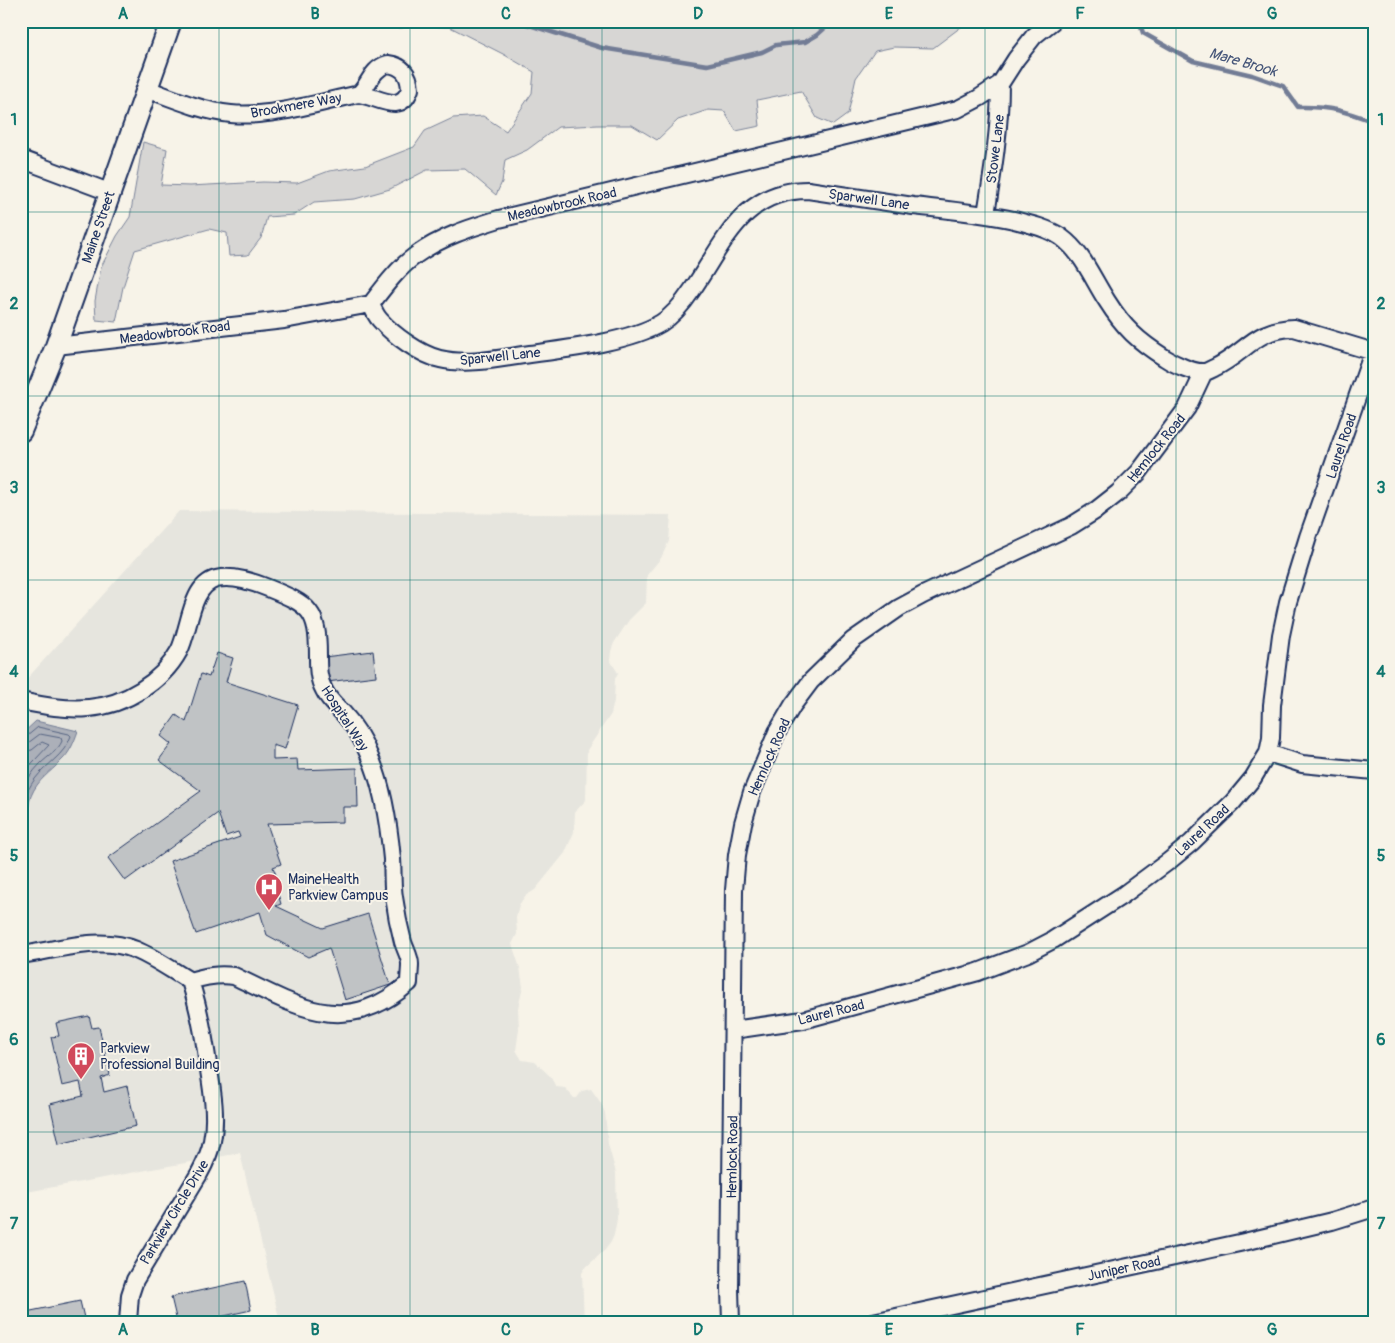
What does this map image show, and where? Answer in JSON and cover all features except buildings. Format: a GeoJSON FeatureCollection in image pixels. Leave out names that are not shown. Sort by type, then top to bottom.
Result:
{"type":"FeatureCollection","features":[{"type":"Feature","properties":{"kind":"street","name":"Maine Street"},"geometry":{"type":"LineString","coordinates":[[21,431],[56,346],[171,21]]}},
{"type":"Feature","properties":{"kind":"street","name":"Meadowbrook Road"},"geometry":{"type":"LineString","coordinates":[[56,346],[284,320],[371,304],[383,288],[415,256],[437,242],[463,230],[508,217],[958,109],[1000,84],[1034,36],[1053,21]]}},
{"type":"Feature","properties":{"kind":"street","name":"Stowe Lane"},"geometry":{"type":"LineString","coordinates":[[986,214],[1000,112],[1000,84]]}},
{"type":"Feature","properties":{"kind":"street","name":"Brookmere Way"},"geometry":{"type":"LineString","coordinates":[[147,89],[209,110],[231,114],[266,113],[359,94]]}},
{"type":"Feature","properties":{"kind":"street"},"geometry":{"type":"LineString","coordinates":[[21,160],[110,192]]}},
{"type":"Feature","properties":{"kind":"street","name":"Sparwell Lane"},"geometry":{"type":"LineString","coordinates":[[371,304],[379,319],[390,330],[413,346],[437,359],[449,361],[474,361],[542,352],[631,335],[662,322],[683,304],[734,225],[756,205],[781,193],[794,190],[808,190],[986,214],[1032,224],[1059,236],[1071,245],[1082,258],[1106,300],[1133,335],[1143,344],[1177,366],[1204,372]]}},
{"type":"Feature","properties":{"kind":"street"},"geometry":{"type":"LineString","coordinates":[[1204,372],[1222,364],[1253,339],[1280,328],[1294,328],[1374,352]]}},
{"type":"Feature","properties":{"kind":"street","name":"Laurel Road"},"geometry":{"type":"LineString","coordinates":[[734,1030],[803,1020],[867,1003],[978,972],[1036,948],[1123,895],[1191,843],[1233,802],[1253,778],[1268,753],[1281,635],[1288,602],[1308,537],[1374,352]]}},
{"type":"Feature","properties":{"kind":"street","name":"Hemlock Road"},"geometry":{"type":"LineString","coordinates":[[731,1322],[734,890],[737,855],[743,822],[752,792],[777,732],[793,705],[811,681],[832,660],[876,623],[922,595],[1071,526],[1095,511],[1118,493],[1139,472],[1187,408],[1204,372]]}},
{"type":"Feature","properties":{"kind":"street","name":"Hospital Way"},"geometry":{"type":"LineString","coordinates":[[21,701],[66,708],[91,708],[115,702],[139,692],[161,675],[179,651],[194,603],[202,589],[214,579],[228,577],[255,583],[293,598],[305,606],[315,620],[318,638],[318,673],[323,689],[353,726],[369,755],[380,788],[392,859],[393,894],[400,929],[410,962],[409,983],[396,994],[371,1006],[345,1013],[332,1014],[304,1009],[234,976],[222,974],[208,975],[190,981]]}},
{"type":"Feature","properties":{"kind":"street"},"geometry":{"type":"LineString","coordinates":[[1268,753],[1302,764],[1374,771]]}},
{"type":"Feature","properties":{"kind":"street"},"geometry":{"type":"LineString","coordinates":[[21,955],[70,946],[107,944],[136,950],[190,981]]}},
{"type":"Feature","properties":{"kind":"street","name":"Parkview Circle Drive"},"geometry":{"type":"LineString","coordinates":[[128,1322],[130,1295],[135,1280],[200,1174],[212,1141],[214,1123],[212,1086],[200,1016],[190,981]]}},
{"type":"Feature","properties":{"kind":"street","name":"Juniper Road"},"geometry":{"type":"LineString","coordinates":[[873,1322],[1244,1242],[1332,1221],[1374,1208]]}},
{"type":"Feature","properties":{"kind":"shaded area"},"geometry":{"type":"Polygon","coordinates":[[[388,21],[969,21],[933,48],[894,47],[875,51],[856,78],[848,114],[833,125],[817,118],[801,91],[757,100],[760,126],[736,131],[724,111],[708,110],[678,120],[657,140],[632,125],[558,127],[527,150],[505,160],[502,182],[496,195],[465,169],[427,170],[390,189],[355,199],[314,202],[294,215],[267,217],[261,238],[248,255],[229,256],[227,233],[209,229],[135,250],[123,287],[116,322],[96,320],[95,301],[101,267],[117,236],[130,217],[143,142],[167,149],[161,185],[297,183],[329,171],[365,166],[414,147],[425,131],[453,118],[483,116],[506,131],[532,93],[534,72],[450,27],[418,26],[400,28],[388,21]]]}},
{"type":"Feature","properties":{"kind":"shaded area","name":"MaineHealth Parkview Campus"},"geometry":{"type":"Polygon","coordinates":[[[179,511],[671,515],[669,541],[661,558],[647,575],[646,603],[629,620],[611,651],[610,660],[618,673],[615,678],[614,701],[611,714],[587,750],[586,800],[575,812],[574,832],[565,853],[535,890],[525,896],[519,905],[516,917],[517,934],[512,944],[520,968],[523,987],[518,1008],[519,1029],[516,1050],[522,1060],[535,1062],[550,1076],[556,1087],[565,1088],[574,1098],[577,1098],[582,1091],[591,1089],[601,1103],[605,1113],[608,1144],[616,1173],[617,1219],[611,1242],[582,1273],[584,1322],[280,1322],[240,1153],[21,1193],[21,678],[24,682],[179,511]]]}},
{"type":"Feature","properties":{"kind":"water"},"geometry":{"type":"Polygon","coordinates":[[[36,721],[78,731],[67,754],[34,790],[26,818],[21,825],[21,735],[36,721]]]}},
{"type":"Feature","properties":{"kind":"waterway","name":"Mare Brook"},"geometry":{"type":"LineString","coordinates":[[517,21],[602,48],[707,65],[762,52],[776,45],[805,42],[826,27],[828,21]]}},
{"type":"Feature","properties":{"kind":"waterway","name":"Mare Brook"},"geometry":{"type":"LineString","coordinates":[[1139,21],[1143,33],[1193,61],[1252,75],[1283,86],[1298,107],[1319,107],[1337,110],[1374,122]]}},
{"type":"Feature","properties":{"kind":"place","name":"MaineHealth Parkview Campus"},"geometry":{"type":"Point","coordinates":[269,911]}},
{"type":"Feature","properties":{"kind":"place","name":"Parkview Professional Building"},"geometry":{"type":"Point","coordinates":[81,1080]}}]}
